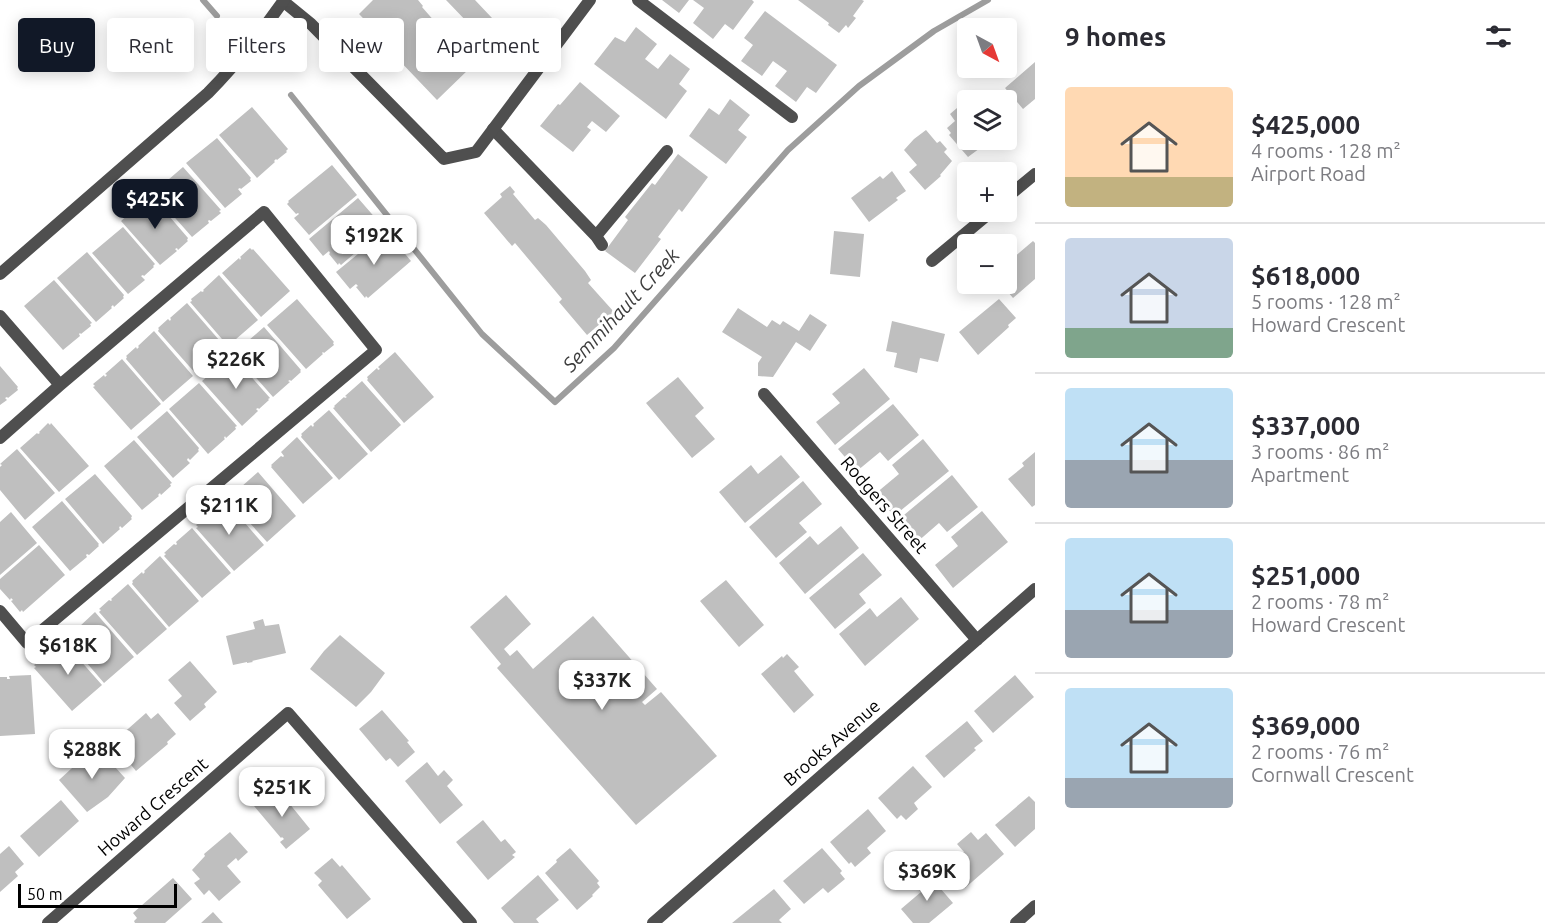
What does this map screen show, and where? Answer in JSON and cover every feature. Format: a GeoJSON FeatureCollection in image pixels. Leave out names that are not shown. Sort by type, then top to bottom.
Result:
{"type":"FeatureCollection","features":[{"type":"Feature","properties":{"kind":"street"},"geometry":{"type":"LineString","coordinates":[[0,274],[208,93],[251,46],[284,1],[311,24],[444,159],[476,152],[590,0]]}},
{"type":"Feature","properties":{"kind":"street"},"geometry":{"type":"LineString","coordinates":[[638,0],[792,117]]}},
{"type":"Feature","properties":{"kind":"street"},"geometry":{"type":"LineString","coordinates":[[493,129],[599,241],[667,151]]}},
{"type":"Feature","properties":{"kind":"street"},"geometry":{"type":"LineString","coordinates":[[1017,189],[1035,174]]}},
{"type":"Feature","properties":{"kind":"street"},"geometry":{"type":"LineString","coordinates":[[0,438],[264,212],[376,350],[27,643],[0,611]]}},
{"type":"Feature","properties":{"kind":"street"},"geometry":{"type":"LineString","coordinates":[[932,261],[979,222]]}},
{"type":"Feature","properties":{"kind":"street"},"geometry":{"type":"LineString","coordinates":[[0,316],[60,385]]}},
{"type":"Feature","properties":{"kind":"street","name":"Rodgers Street"},"geometry":{"type":"LineString","coordinates":[[764,394],[977,640]]}},
{"type":"Feature","properties":{"kind":"street","name":"Brooks Avenue"},"geometry":{"type":"LineString","coordinates":[[652,923],[1035,590]]}},
{"type":"Feature","properties":{"kind":"street","name":"Howard Crescent"},"geometry":{"type":"LineString","coordinates":[[48,923],[288,713],[471,923]]}},
{"type":"Feature","properties":{"kind":"street"},"geometry":{"type":"LineString","coordinates":[[1016,923],[1035,906]]}},
{"type":"Feature","properties":{"kind":"building"},"geometry":{"type":"Polygon","coordinates":[[[373,0],[418,0],[432,18],[416,18],[416,72],[466,72],[437,100],[404,65],[404,18],[363,18],[359,14],[373,0]]]}},
{"type":"Feature","properties":{"kind":"building"},"geometry":{"type":"Polygon","coordinates":[[[446,0],[475,0],[492,18],[463,18],[446,0]]]}},
{"type":"Feature","properties":{"kind":"building"},"geometry":{"type":"Polygon","coordinates":[[[662,0],[689,0],[679,13],[662,0]]]}},
{"type":"Feature","properties":{"kind":"building"},"geometry":{"type":"Polygon","coordinates":[[[693,0],[752,0],[754,2],[733,30],[725,24],[713,39],[693,23],[704,8],[693,0]]]}},
{"type":"Feature","properties":{"kind":"building"},"geometry":{"type":"Polygon","coordinates":[[[798,0],[864,1],[853,16],[856,18],[848,28],[846,25],[839,33],[798,0]]]}},
{"type":"Feature","properties":{"kind":"building"},"geometry":{"type":"Polygon","coordinates":[[[765,11],[837,65],[816,93],[807,87],[796,102],[775,86],[787,71],[773,61],[762,76],[741,61],[753,45],[744,38],[765,11]]]}},
{"type":"Feature","properties":{"kind":"building"},"geometry":{"type":"Polygon","coordinates":[[[636,27],[657,44],[645,59],[658,69],[670,54],[690,69],[679,84],[687,91],[666,119],[594,64],[615,37],[625,42],[636,27]]]}},
{"type":"Feature","properties":{"kind":"building"},"geometry":{"type":"Polygon","coordinates":[[[1035,62],[1035,99],[1023,109],[1017,102],[1017,90],[1005,88],[1035,62]]]}},
{"type":"Feature","properties":{"kind":"building"},"geometry":{"type":"Polygon","coordinates":[[[580,82],[620,116],[606,132],[592,121],[587,127],[591,130],[573,152],[540,126],[580,82]]]}},
{"type":"Feature","properties":{"kind":"building"},"geometry":{"type":"Polygon","coordinates":[[[730,99],[750,115],[738,130],[747,137],[726,164],[689,136],[709,108],[719,115],[730,99]]]}},
{"type":"Feature","properties":{"kind":"building"},"geometry":{"type":"Polygon","coordinates":[[[252,107],[288,149],[257,178],[219,135],[252,107]]]}},
{"type":"Feature","properties":{"kind":"building"},"geometry":{"type":"Polygon","coordinates":[[[957,108],[957,144],[949,135],[951,133],[947,128],[955,121],[950,114],[957,108]]]}},
{"type":"Feature","properties":{"kind":"building"},"geometry":{"type":"Polygon","coordinates":[[[926,130],[937,143],[940,141],[947,149],[944,152],[952,161],[941,176],[925,190],[909,172],[917,165],[904,150],[926,130]]]}},
{"type":"Feature","properties":{"kind":"building"},"geometry":{"type":"Polygon","coordinates":[[[217,138],[251,178],[251,181],[238,189],[242,194],[225,208],[186,163],[217,138]]]}},
{"type":"Feature","properties":{"kind":"building"},"geometry":{"type":"Polygon","coordinates":[[[962,150],[977,150],[968,157],[962,150]]]}},
{"type":"Feature","properties":{"kind":"building"},"geometry":{"type":"Polygon","coordinates":[[[678,154],[708,177],[682,212],[679,209],[658,237],[661,239],[635,273],[605,251],[628,220],[625,217],[652,183],[655,185],[678,154]]]}},
{"type":"Feature","properties":{"kind":"building"},"geometry":{"type":"Polygon","coordinates":[[[332,165],[357,195],[309,235],[294,218],[299,214],[296,214],[287,204],[332,165]]]}},
{"type":"Feature","properties":{"kind":"building"},"geometry":{"type":"Polygon","coordinates":[[[183,167],[221,210],[219,211],[221,213],[211,221],[209,220],[209,223],[192,237],[153,193],[183,167]]]}},
{"type":"Feature","properties":{"kind":"building"},"geometry":{"type":"Polygon","coordinates":[[[892,171],[906,191],[869,222],[851,198],[880,176],[883,179],[892,171]]]}},
{"type":"Feature","properties":{"kind":"building"},"geometry":{"type":"Polygon","coordinates":[[[510,186],[515,192],[513,194],[535,220],[538,218],[546,225],[585,271],[591,280],[588,283],[614,312],[587,335],[559,302],[562,299],[515,243],[512,246],[484,213],[502,197],[500,194],[510,186]]]}},
{"type":"Feature","properties":{"kind":"building"},"geometry":{"type":"Polygon","coordinates":[[[151,195],[188,238],[188,241],[178,250],[175,249],[177,251],[160,265],[121,221],[151,195]]]}},
{"type":"Feature","properties":{"kind":"building"},"geometry":{"type":"Polygon","coordinates":[[[358,198],[384,228],[341,265],[339,263],[338,265],[329,251],[323,256],[309,239],[358,198]]]}},
{"type":"Feature","properties":{"kind":"building"},"geometry":{"type":"Polygon","coordinates":[[[123,227],[155,264],[144,276],[141,276],[145,280],[128,294],[92,253],[123,227]]]}},
{"type":"Feature","properties":{"kind":"building"},"geometry":{"type":"Polygon","coordinates":[[[386,231],[411,261],[368,298],[366,296],[365,298],[356,284],[350,289],[336,272],[386,231]]]}},
{"type":"Feature","properties":{"kind":"building"},"geometry":{"type":"Polygon","coordinates":[[[834,231],[864,234],[860,277],[830,274],[834,231]]]}},
{"type":"Feature","properties":{"kind":"building"},"geometry":{"type":"Polygon","coordinates":[[[1033,241],[1035,243],[1035,279],[1013,298],[1010,294],[1017,294],[1017,255],[1033,241]]]}},
{"type":"Feature","properties":{"kind":"building"},"geometry":{"type":"Polygon","coordinates":[[[250,248],[290,291],[261,317],[222,273],[239,258],[240,260],[240,257],[250,248]]]}},
{"type":"Feature","properties":{"kind":"building"},"geometry":{"type":"Polygon","coordinates":[[[87,252],[124,295],[124,298],[114,307],[113,305],[96,322],[57,278],[87,252]]]}},
{"type":"Feature","properties":{"kind":"building"},"geometry":{"type":"Polygon","coordinates":[[[219,275],[258,320],[228,346],[190,302],[219,275]]]}},
{"type":"Feature","properties":{"kind":"building"},"geometry":{"type":"Polygon","coordinates":[[[54,280],[92,323],[63,350],[24,306],[54,280]]]}},
{"type":"Feature","properties":{"kind":"building"},"geometry":{"type":"Polygon","coordinates":[[[297,299],[334,342],[334,345],[323,352],[306,369],[267,325],[297,299]]]}},
{"type":"Feature","properties":{"kind":"building"},"geometry":{"type":"Polygon","coordinates":[[[999,299],[1016,318],[978,355],[959,332],[999,299]]]}},
{"type":"Feature","properties":{"kind":"building"},"geometry":{"type":"Polygon","coordinates":[[[187,303],[226,348],[196,374],[158,331],[158,328],[168,319],[170,321],[170,318],[187,303]]]}},
{"type":"Feature","properties":{"kind":"building"},"geometry":{"type":"Polygon","coordinates":[[[738,308],[767,327],[772,320],[780,325],[783,321],[799,331],[810,314],[827,325],[810,351],[796,342],[773,377],[758,376],[758,363],[762,357],[722,332],[738,308]]]}},
{"type":"Feature","properties":{"kind":"building"},"geometry":{"type":"Polygon","coordinates":[[[892,321],[945,334],[938,362],[920,358],[917,373],[894,367],[897,353],[886,351],[892,321]]]}},
{"type":"Feature","properties":{"kind":"building"},"geometry":{"type":"Polygon","coordinates":[[[264,327],[301,370],[273,397],[234,353],[264,327]]]}},
{"type":"Feature","properties":{"kind":"building"},"geometry":{"type":"Polygon","coordinates":[[[154,331],[193,376],[163,402],[126,359],[126,356],[136,347],[137,349],[154,331]]]}},
{"type":"Feature","properties":{"kind":"building"},"geometry":{"type":"Polygon","coordinates":[[[395,352],[434,397],[404,423],[367,380],[367,377],[377,368],[380,369],[378,367],[395,352]]]}},
{"type":"Feature","properties":{"kind":"building"},"geometry":{"type":"Polygon","coordinates":[[[232,355],[270,398],[259,409],[256,409],[258,411],[242,426],[202,381],[232,355]]]}},
{"type":"Feature","properties":{"kind":"building"},"geometry":{"type":"Polygon","coordinates":[[[122,359],[161,404],[131,430],[93,387],[95,386],[93,384],[104,375],[105,377],[107,375],[105,374],[122,359]]]}},
{"type":"Feature","properties":{"kind":"building"},"geometry":{"type":"Polygon","coordinates":[[[0,366],[18,390],[5,398],[7,400],[0,405],[0,366]]]}},
{"type":"Feature","properties":{"kind":"building"},"geometry":{"type":"Polygon","coordinates":[[[864,368],[890,399],[835,445],[816,422],[840,403],[832,394],[864,368]]]}},
{"type":"Feature","properties":{"kind":"building"},"geometry":{"type":"Polygon","coordinates":[[[678,377],[704,408],[695,416],[715,439],[692,458],[646,403],[678,377]]]}},
{"type":"Feature","properties":{"kind":"building"},"geometry":{"type":"Polygon","coordinates":[[[362,381],[401,425],[371,452],[333,408],[362,381]]]}},
{"type":"Feature","properties":{"kind":"building"},"geometry":{"type":"Polygon","coordinates":[[[199,383],[237,426],[208,454],[169,409],[199,383]]]}},
{"type":"Feature","properties":{"kind":"building"},"geometry":{"type":"Polygon","coordinates":[[[893,404],[919,435],[888,461],[880,452],[857,471],[838,449],[893,404]]]}},
{"type":"Feature","properties":{"kind":"building"},"geometry":{"type":"Polygon","coordinates":[[[329,410],[368,454],[339,480],[301,437],[301,434],[311,425],[313,427],[313,424],[329,410]]]}},
{"type":"Feature","properties":{"kind":"building"},"geometry":{"type":"Polygon","coordinates":[[[167,411],[199,448],[190,460],[188,458],[190,463],[173,478],[137,437],[167,411]]]}},
{"type":"Feature","properties":{"kind":"building"},"geometry":{"type":"Polygon","coordinates":[[[48,423],[50,425],[51,423],[89,466],[59,492],[20,448],[40,433],[48,423]]]}},
{"type":"Feature","properties":{"kind":"building"},"geometry":{"type":"Polygon","coordinates":[[[297,437],[333,478],[303,504],[271,467],[281,456],[284,456],[281,452],[297,437]]]}},
{"type":"Feature","properties":{"kind":"building"},"geometry":{"type":"Polygon","coordinates":[[[923,439],[949,471],[894,516],[875,494],[899,474],[892,465],[923,439]]]}},
{"type":"Feature","properties":{"kind":"building"},"geometry":{"type":"Polygon","coordinates":[[[134,440],[172,483],[142,510],[104,466],[134,440]]]}},
{"type":"Feature","properties":{"kind":"building"},"geometry":{"type":"Polygon","coordinates":[[[17,449],[55,493],[25,520],[0,490],[0,467],[2,465],[0,464],[17,449]]]}},
{"type":"Feature","properties":{"kind":"building"},"geometry":{"type":"Polygon","coordinates":[[[1035,452],[1035,505],[1032,507],[1008,479],[1024,466],[1022,463],[1035,452]]]}},
{"type":"Feature","properties":{"kind":"building"},"geometry":{"type":"Polygon","coordinates":[[[781,455],[800,477],[745,523],[719,492],[751,465],[758,474],[781,455]]]}},
{"type":"Feature","properties":{"kind":"building"},"geometry":{"type":"Polygon","coordinates":[[[258,472],[296,516],[267,542],[229,500],[231,499],[229,497],[258,472]]]}},
{"type":"Feature","properties":{"kind":"building"},"geometry":{"type":"Polygon","coordinates":[[[95,474],[132,516],[132,519],[122,528],[120,526],[120,529],[103,544],[65,499],[95,474]]]}},
{"type":"Feature","properties":{"kind":"building"},"geometry":{"type":"Polygon","coordinates":[[[952,475],[978,507],[947,532],[939,523],[916,543],[898,520],[952,475]]]}},
{"type":"Feature","properties":{"kind":"building"},"geometry":{"type":"Polygon","coordinates":[[[803,481],[822,504],[799,523],[807,532],[776,558],[749,527],[803,481]]]}},
{"type":"Feature","properties":{"kind":"building"},"geometry":{"type":"Polygon","coordinates":[[[225,500],[264,545],[234,571],[196,528],[198,527],[196,525],[207,516],[209,517],[208,515],[225,500]]]}},
{"type":"Feature","properties":{"kind":"building"},"geometry":{"type":"Polygon","coordinates":[[[62,501],[99,544],[70,571],[32,527],[62,501]]]}},
{"type":"Feature","properties":{"kind":"building"},"geometry":{"type":"Polygon","coordinates":[[[982,511],[1008,542],[953,588],[935,565],[958,546],[951,537],[982,511]]]}},
{"type":"Feature","properties":{"kind":"building"},"geometry":{"type":"Polygon","coordinates":[[[11,512],[37,543],[0,575],[0,522],[11,512]]]}},
{"type":"Feature","properties":{"kind":"building"},"geometry":{"type":"Polygon","coordinates":[[[841,526],[859,548],[805,594],[779,563],[810,536],[818,545],[841,526]]]}},
{"type":"Feature","properties":{"kind":"building"},"geometry":{"type":"Polygon","coordinates":[[[192,528],[231,573],[202,598],[164,556],[166,554],[164,553],[174,544],[176,545],[176,542],[192,528]]]}},
{"type":"Feature","properties":{"kind":"building"},"geometry":{"type":"Polygon","coordinates":[[[39,545],[65,575],[23,612],[22,610],[20,612],[11,601],[13,600],[11,598],[10,600],[0,589],[0,579],[39,545]]]}},
{"type":"Feature","properties":{"kind":"building"},"geometry":{"type":"Polygon","coordinates":[[[863,553],[882,575],[859,594],[866,603],[835,629],[809,598],[863,553]]]}},
{"type":"Feature","properties":{"kind":"building"},"geometry":{"type":"Polygon","coordinates":[[[160,556],[199,601],[169,627],[132,584],[132,581],[142,572],[143,574],[160,556]]]}},
{"type":"Feature","properties":{"kind":"building"},"geometry":{"type":"Polygon","coordinates":[[[726,580],[764,625],[739,647],[700,601],[726,580]]]}},
{"type":"Feature","properties":{"kind":"building"},"geometry":{"type":"Polygon","coordinates":[[[128,584],[167,629],[137,655],[99,612],[101,610],[99,609],[128,584]]]}},
{"type":"Feature","properties":{"kind":"building"},"geometry":{"type":"Polygon","coordinates":[[[506,595],[531,624],[504,649],[510,656],[517,650],[533,669],[593,616],[657,689],[642,702],[645,705],[661,692],[717,756],[636,825],[497,668],[501,664],[470,627],[506,595]]]}},
{"type":"Feature","properties":{"kind":"building"},"geometry":{"type":"Polygon","coordinates":[[[901,597],[919,619],[865,666],[839,634],[870,608],[877,617],[901,597]]]}},
{"type":"Feature","properties":{"kind":"building"},"geometry":{"type":"Polygon","coordinates":[[[95,612],[134,657],[104,683],[67,640],[69,639],[67,637],[77,628],[78,630],[95,612]]]}},
{"type":"Feature","properties":{"kind":"building"},"geometry":{"type":"Polygon","coordinates":[[[263,619],[265,626],[279,624],[286,653],[233,665],[226,636],[255,629],[253,622],[263,619]]]}},
{"type":"Feature","properties":{"kind":"building"},"geometry":{"type":"Polygon","coordinates":[[[340,635],[385,673],[356,707],[310,669],[340,635]]]}},
{"type":"Feature","properties":{"kind":"building"},"geometry":{"type":"Polygon","coordinates":[[[63,641],[102,685],[72,711],[34,668],[36,667],[34,665],[45,656],[48,657],[47,655],[63,641]]]}},
{"type":"Feature","properties":{"kind":"building"},"geometry":{"type":"Polygon","coordinates":[[[787,654],[799,667],[794,671],[814,695],[794,713],[761,674],[787,654]]]}},
{"type":"Feature","properties":{"kind":"building"},"geometry":{"type":"Polygon","coordinates":[[[190,661],[217,692],[204,704],[206,707],[190,721],[174,703],[182,696],[168,680],[190,661]]]}},
{"type":"Feature","properties":{"kind":"building"},"geometry":{"type":"Polygon","coordinates":[[[31,675],[35,734],[0,736],[0,677],[10,679],[9,676],[31,675]]]}},
{"type":"Feature","properties":{"kind":"building"},"geometry":{"type":"Polygon","coordinates":[[[1015,675],[1034,697],[993,733],[974,711],[1015,675]]]}},
{"type":"Feature","properties":{"kind":"building"},"geometry":{"type":"Polygon","coordinates":[[[382,710],[409,741],[407,742],[415,752],[398,767],[390,758],[386,761],[359,729],[382,710]]]}},
{"type":"Feature","properties":{"kind":"building"},"geometry":{"type":"Polygon","coordinates":[[[146,713],[151,719],[158,713],[176,734],[167,742],[168,744],[136,771],[117,748],[125,741],[120,736],[146,713]]]}},
{"type":"Feature","properties":{"kind":"building"},"geometry":{"type":"Polygon","coordinates":[[[967,721],[983,741],[944,778],[925,756],[967,721]]]}},
{"type":"Feature","properties":{"kind":"building"},"geometry":{"type":"Polygon","coordinates":[[[96,746],[125,778],[108,797],[87,812],[59,780],[96,746]]]}},
{"type":"Feature","properties":{"kind":"building"},"geometry":{"type":"Polygon","coordinates":[[[427,762],[438,776],[444,770],[453,780],[447,786],[463,805],[440,824],[405,781],[427,762]]]}},
{"type":"Feature","properties":{"kind":"building"},"geometry":{"type":"Polygon","coordinates":[[[913,766],[932,787],[914,803],[918,809],[906,820],[901,815],[897,819],[878,798],[913,766]]]}},
{"type":"Feature","properties":{"kind":"building"},"geometry":{"type":"Polygon","coordinates":[[[276,787],[310,829],[286,849],[280,842],[284,839],[254,806],[276,787]]]}},
{"type":"Feature","properties":{"kind":"building"},"geometry":{"type":"Polygon","coordinates":[[[1029,796],[1035,802],[1035,829],[1015,847],[995,825],[1029,796]]]}},
{"type":"Feature","properties":{"kind":"building"},"geometry":{"type":"Polygon","coordinates":[[[61,800],[79,821],[39,857],[20,836],[61,800]]]}},
{"type":"Feature","properties":{"kind":"building"},"geometry":{"type":"Polygon","coordinates":[[[868,809],[886,831],[867,848],[871,853],[855,867],[851,862],[849,864],[830,842],[868,809]]]}},
{"type":"Feature","properties":{"kind":"building"},"geometry":{"type":"Polygon","coordinates":[[[483,820],[501,842],[505,839],[516,852],[512,855],[515,857],[488,880],[456,842],[483,820]]]}},
{"type":"Feature","properties":{"kind":"building"},"geometry":{"type":"Polygon","coordinates":[[[230,832],[248,852],[238,861],[236,858],[227,866],[241,882],[219,901],[209,890],[204,895],[194,883],[200,879],[192,870],[205,856],[204,854],[230,832]]]}},
{"type":"Feature","properties":{"kind":"building"},"geometry":{"type":"Polygon","coordinates":[[[971,832],[978,840],[986,833],[1004,854],[965,888],[947,867],[964,852],[957,844],[971,832]]]}},
{"type":"Feature","properties":{"kind":"building"},"geometry":{"type":"Polygon","coordinates":[[[9,846],[24,864],[15,872],[18,876],[0,892],[0,854],[9,846]]]}},
{"type":"Feature","properties":{"kind":"building"},"geometry":{"type":"Polygon","coordinates":[[[570,848],[599,881],[597,883],[600,887],[577,910],[545,873],[570,848]]]}},
{"type":"Feature","properties":{"kind":"building"},"geometry":{"type":"Polygon","coordinates":[[[822,848],[842,871],[840,873],[845,879],[828,893],[823,888],[804,904],[783,881],[822,848]]]}},
{"type":"Feature","properties":{"kind":"building"},"geometry":{"type":"Polygon","coordinates":[[[332,858],[340,867],[342,865],[371,899],[347,919],[318,885],[322,881],[314,873],[332,858]]]}},
{"type":"Feature","properties":{"kind":"building"},"geometry":{"type":"Polygon","coordinates":[[[925,874],[953,903],[929,923],[913,923],[901,909],[921,892],[914,883],[925,874]]]}},
{"type":"Feature","properties":{"kind":"building"},"geometry":{"type":"Polygon","coordinates":[[[538,875],[559,900],[536,919],[539,923],[514,923],[501,908],[538,875]]]}},
{"type":"Feature","properties":{"kind":"building"},"geometry":{"type":"Polygon","coordinates":[[[173,878],[192,899],[165,923],[135,923],[137,918],[133,913],[173,878]]]}},
{"type":"Feature","properties":{"kind":"building"},"geometry":{"type":"Polygon","coordinates":[[[774,889],[791,909],[779,920],[782,923],[732,923],[774,889]]]}},
{"type":"Feature","properties":{"kind":"building"},"geometry":{"type":"Polygon","coordinates":[[[213,912],[223,923],[201,923],[213,912]]]}},
{"type":"Feature","properties":{"kind":"waterway","name":"Semmihault Creek"},"geometry":{"type":"LineString","coordinates":[[203,0],[217,16]]}},
{"type":"Feature","properties":{"kind":"waterway","name":"Semmihault Creek"},"geometry":{"type":"LineString","coordinates":[[291,95],[482,334],[555,402],[614,348],[788,150],[859,86],[934,31],[988,0]]}}]}
